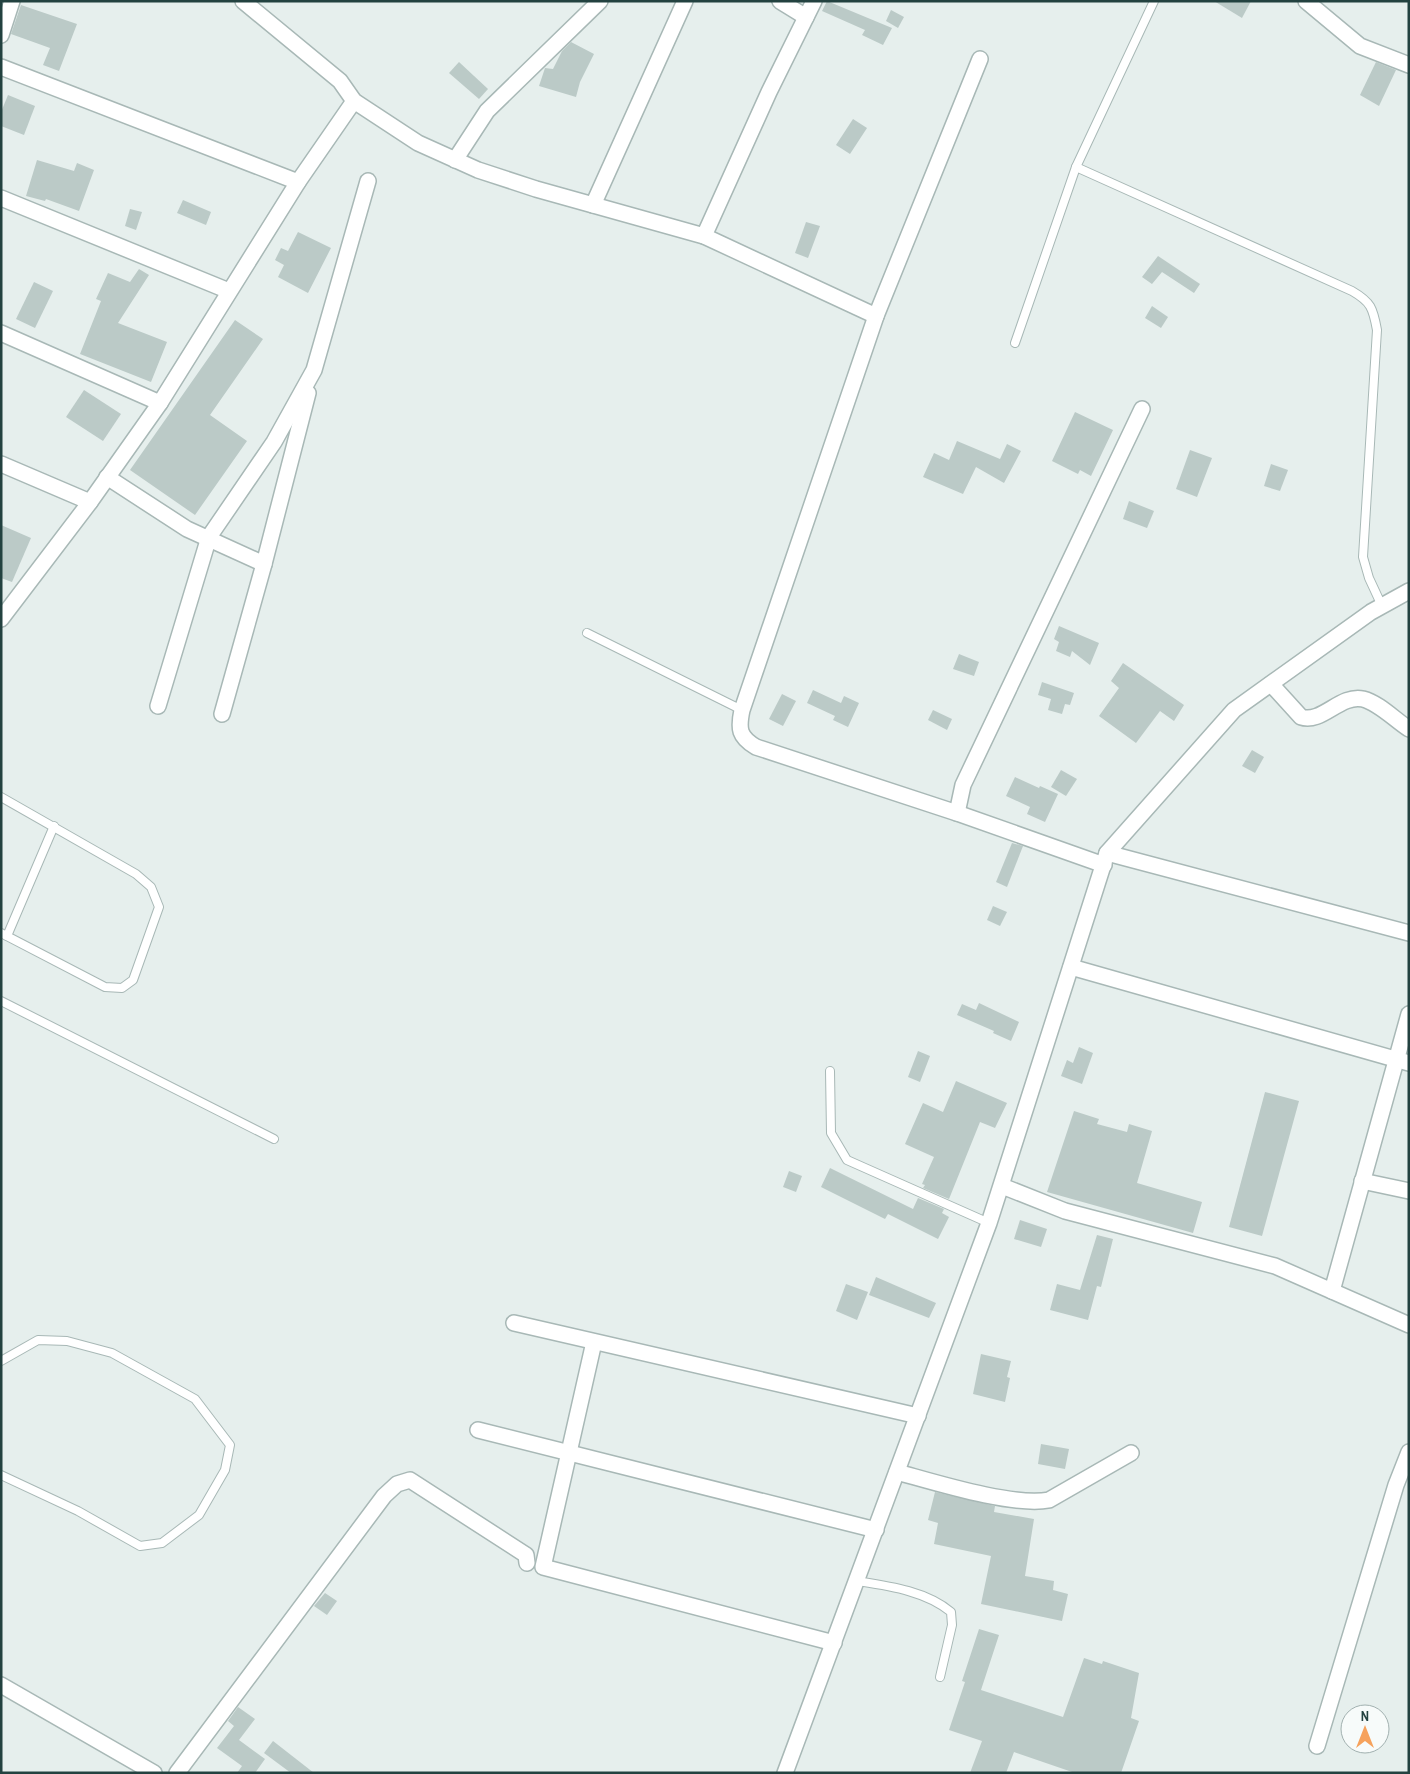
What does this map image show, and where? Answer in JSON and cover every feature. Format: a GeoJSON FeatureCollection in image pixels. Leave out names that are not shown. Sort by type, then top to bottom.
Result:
{"type":"FeatureCollection","features":[{"type":"Feature","properties":{"kind":"street"},"geometry":{"type":"LineString","coordinates":[[1,35],[12,1]]}},
{"type":"Feature","properties":{"kind":"street"},"geometry":{"type":"LineString","coordinates":[[243,1],[340,81],[354,101],[418,143],[454,160],[536,189],[704,236],[876,316]]}},
{"type":"Feature","properties":{"kind":"street"},"geometry":{"type":"LineString","coordinates":[[454,160],[487,111],[600,1]]}},
{"type":"Feature","properties":{"kind":"street"},"geometry":{"type":"LineString","coordinates":[[593,205],[685,1]]}},
{"type":"Feature","properties":{"kind":"street"},"geometry":{"type":"LineString","coordinates":[[780,1],[806,17]]}},
{"type":"Feature","properties":{"kind":"street"},"geometry":{"type":"LineString","coordinates":[[704,236],[769,92],[814,1]]}},
{"type":"Feature","properties":{"kind":"street"},"geometry":{"type":"LineString","coordinates":[[1306,1],[1360,46],[1409,65]]}},
{"type":"Feature","properties":{"kind":"street"},"geometry":{"type":"LineString","coordinates":[[980,59],[876,316],[742,710],[739,726],[740,734],[746,741],[756,747],[1105,859],[1409,933]]}},
{"type":"Feature","properties":{"kind":"street"},"geometry":{"type":"LineString","coordinates":[[1,67],[298,182]]}},
{"type":"Feature","properties":{"kind":"street"},"geometry":{"type":"LineString","coordinates":[[1,619],[8,598],[90,502],[160,403],[298,182],[354,101]]}},
{"type":"Feature","properties":{"kind":"street"},"geometry":{"type":"LineString","coordinates":[[222,714],[264,564],[314,370],[368,181]]}},
{"type":"Feature","properties":{"kind":"street"},"geometry":{"type":"LineString","coordinates":[[1,198],[229,291]]}},
{"type":"Feature","properties":{"kind":"street"},"geometry":{"type":"LineString","coordinates":[[1,334],[160,403]]}},
{"type":"Feature","properties":{"kind":"street"},"geometry":{"type":"LineString","coordinates":[[158,706],[208,537],[274,442],[314,370]]}},
{"type":"Feature","properties":{"kind":"street"},"geometry":{"type":"LineString","coordinates":[[957,812],[963,785],[1142,409]]}},
{"type":"Feature","properties":{"kind":"street"},"geometry":{"type":"LineString","coordinates":[[1,464],[90,502]]}},
{"type":"Feature","properties":{"kind":"street"},"geometry":{"type":"LineString","coordinates":[[107,477],[187,528],[264,564]]}},
{"type":"Feature","properties":{"kind":"street"},"geometry":{"type":"LineString","coordinates":[[785,1773],[989,1224],[1105,859],[1234,710],[1382,606],[1409,590]]}},
{"type":"Feature","properties":{"kind":"street"},"geometry":{"type":"LineString","coordinates":[[1271,684],[1301,717],[1306,719],[1344,701],[1361,698],[1370,701],[1409,729]]}},
{"type":"Feature","properties":{"kind":"street"},"geometry":{"type":"LineString","coordinates":[[1071,967],[1402,1061]]}},
{"type":"Feature","properties":{"kind":"street"},"geometry":{"type":"LineString","coordinates":[[1332,1291],[1362,1181],[1402,1061],[1409,1014]]}},
{"type":"Feature","properties":{"kind":"street"},"geometry":{"type":"LineString","coordinates":[[1362,1181],[1409,1191]]}},
{"type":"Feature","properties":{"kind":"street"},"geometry":{"type":"LineString","coordinates":[[1002,1186],[1065,1210],[1275,1266],[1409,1325]]}},
{"type":"Feature","properties":{"kind":"street"},"geometry":{"type":"LineString","coordinates":[[514,1323],[918,1416]]}},
{"type":"Feature","properties":{"kind":"street"},"geometry":{"type":"LineString","coordinates":[[594,1342],[543,1567],[834,1643]]}},
{"type":"Feature","properties":{"kind":"street"},"geometry":{"type":"LineString","coordinates":[[478,1430],[876,1530]]}},
{"type":"Feature","properties":{"kind":"street"},"geometry":{"type":"LineString","coordinates":[[1317,1746],[1396,1485],[1409,1452]]}},
{"type":"Feature","properties":{"kind":"street"},"geometry":{"type":"LineString","coordinates":[[897,1472],[966,1490],[1034,1503],[1048,1500],[1131,1454]]}},
{"type":"Feature","properties":{"kind":"street"},"geometry":{"type":"LineString","coordinates":[[177,1773],[384,1496],[397,1484],[410,1480],[526,1555],[527,1563]]}},
{"type":"Feature","properties":{"kind":"street"},"geometry":{"type":"LineString","coordinates":[[1,1685],[154,1773]]}},
{"type":"Feature","properties":{"kind":"lane"},"geometry":{"type":"LineString","coordinates":[[1014,343],[1076,167],[1154,1]]}},
{"type":"Feature","properties":{"kind":"lane"},"geometry":{"type":"LineString","coordinates":[[1076,167],[1352,290],[1367,300],[1374,312],[1377,330],[1363,557],[1369,578],[1382,606]]}},
{"type":"Feature","properties":{"kind":"lane"},"geometry":{"type":"LineString","coordinates":[[586,633],[742,710]]}},
{"type":"Feature","properties":{"kind":"lane"},"geometry":{"type":"LineString","coordinates":[[1,797],[54,826],[136,874],[151,887],[159,907],[133,980],[122,988],[105,987],[4,935],[54,826]]}},
{"type":"Feature","properties":{"kind":"lane"},"geometry":{"type":"LineString","coordinates":[[1,1001],[274,1139]]}},
{"type":"Feature","properties":{"kind":"lane"},"geometry":{"type":"LineString","coordinates":[[830,1071],[831,1133],[847,1160],[989,1224]]}},
{"type":"Feature","properties":{"kind":"lane"},"geometry":{"type":"LineString","coordinates":[[1,1361],[38,1340],[67,1341],[112,1353],[195,1399],[230,1445],[225,1470],[199,1515],[162,1543],[148,1545],[140,1546],[78,1511],[1,1475]]}},
{"type":"Feature","properties":{"kind":"lane"},"geometry":{"type":"LineString","coordinates":[[857,1581],[902,1589],[942,1604],[951,1612],[952,1625],[940,1677]]}},
{"type":"Feature","properties":{"kind":"building"},"geometry":{"type":"Polygon","coordinates":[[[827,1],[892,28],[883,45],[862,35],[865,30],[822,11],[827,1]]]}},
{"type":"Feature","properties":{"kind":"building"},"geometry":{"type":"Polygon","coordinates":[[[1214,1],[1251,1],[1242,18],[1214,1]]]}},
{"type":"Feature","properties":{"kind":"building"},"geometry":{"type":"Polygon","coordinates":[[[21,5],[77,24],[59,71],[43,65],[50,48],[11,34],[21,5]]]}},
{"type":"Feature","properties":{"kind":"building"},"geometry":{"type":"Polygon","coordinates":[[[891,10],[904,17],[898,28],[886,21],[891,10]]]}},
{"type":"Feature","properties":{"kind":"building"},"geometry":{"type":"Polygon","coordinates":[[[571,42],[594,54],[580,82],[576,97],[539,86],[545,68],[553,69],[562,51],[571,42]]]}},
{"type":"Feature","properties":{"kind":"building"},"geometry":{"type":"Polygon","coordinates":[[[459,62],[488,89],[479,99],[449,73],[459,62]]]}},
{"type":"Feature","properties":{"kind":"building"},"geometry":{"type":"Polygon","coordinates":[[[1376,62],[1396,70],[1379,106],[1360,95],[1376,62]]]}},
{"type":"Feature","properties":{"kind":"building"},"geometry":{"type":"Polygon","coordinates":[[[8,95],[35,106],[24,135],[1,126],[1,112],[8,95]]]}},
{"type":"Feature","properties":{"kind":"building"},"geometry":{"type":"Polygon","coordinates":[[[853,119],[867,128],[850,154],[836,145],[853,119]]]}},
{"type":"Feature","properties":{"kind":"building"},"geometry":{"type":"Polygon","coordinates":[[[37,160],[74,171],[77,163],[94,170],[79,211],[46,199],[45,201],[26,196],[37,160]]]}},
{"type":"Feature","properties":{"kind":"building"},"geometry":{"type":"Polygon","coordinates":[[[183,200],[211,212],[206,225],[177,213],[183,200]]]}},
{"type":"Feature","properties":{"kind":"building"},"geometry":{"type":"Polygon","coordinates":[[[130,209],[142,212],[136,230],[125,226],[130,209]]]}},
{"type":"Feature","properties":{"kind":"building"},"geometry":{"type":"Polygon","coordinates":[[[806,222],[820,226],[808,258],[795,253],[806,222]]]}},
{"type":"Feature","properties":{"kind":"building"},"geometry":{"type":"Polygon","coordinates":[[[298,232],[331,248],[308,293],[278,277],[284,265],[275,260],[281,248],[288,251],[298,232]]]}},
{"type":"Feature","properties":{"kind":"building"},"geometry":{"type":"Polygon","coordinates":[[[1158,256],[1200,284],[1194,293],[1162,272],[1152,284],[1142,277],[1158,256]]]}},
{"type":"Feature","properties":{"kind":"building"},"geometry":{"type":"Polygon","coordinates":[[[139,269],[149,275],[118,323],[167,342],[151,382],[80,354],[101,301],[96,299],[108,273],[130,282],[139,269]]]}},
{"type":"Feature","properties":{"kind":"building"},"geometry":{"type":"Polygon","coordinates":[[[34,282],[53,291],[35,328],[16,319],[34,282]]]}},
{"type":"Feature","properties":{"kind":"building"},"geometry":{"type":"Polygon","coordinates":[[[1152,306],[1168,317],[1161,328],[1145,318],[1152,306]]]}},
{"type":"Feature","properties":{"kind":"building"},"geometry":{"type":"Polygon","coordinates":[[[235,320],[263,339],[210,415],[247,441],[195,515],[130,470],[235,320]]]}},
{"type":"Feature","properties":{"kind":"building"},"geometry":{"type":"Polygon","coordinates":[[[84,390],[121,414],[103,441],[66,417],[84,390]]]}},
{"type":"Feature","properties":{"kind":"building"},"geometry":{"type":"Polygon","coordinates":[[[1075,412],[1113,430],[1091,476],[1080,470],[1078,474],[1052,461],[1075,412]]]}},
{"type":"Feature","properties":{"kind":"building"},"geometry":{"type":"Polygon","coordinates":[[[957,441],[1000,459],[1007,444],[1021,451],[1004,483],[976,467],[963,494],[923,477],[934,453],[949,460],[957,441]]]}},
{"type":"Feature","properties":{"kind":"building"},"geometry":{"type":"Polygon","coordinates":[[[1190,450],[1212,458],[1197,497],[1176,489],[1190,450]]]}},
{"type":"Feature","properties":{"kind":"building"},"geometry":{"type":"Polygon","coordinates":[[[1271,464],[1288,470],[1280,491],[1264,486],[1271,464]]]}},
{"type":"Feature","properties":{"kind":"building"},"geometry":{"type":"Polygon","coordinates":[[[1129,501],[1154,511],[1147,528],[1123,519],[1129,501]]]}},
{"type":"Feature","properties":{"kind":"building"},"geometry":{"type":"Polygon","coordinates":[[[1,525],[31,538],[12,582],[1,578],[1,525]]]}},
{"type":"Feature","properties":{"kind":"building"},"geometry":{"type":"Polygon","coordinates":[[[1059,626],[1099,643],[1090,665],[1072,651],[1070,657],[1056,651],[1059,642],[1054,639],[1059,626]]]}},
{"type":"Feature","properties":{"kind":"building"},"geometry":{"type":"Polygon","coordinates":[[[959,654],[979,662],[974,676],[953,669],[959,654]]]}},
{"type":"Feature","properties":{"kind":"building"},"geometry":{"type":"Polygon","coordinates":[[[1123,663],[1184,705],[1174,721],[1160,711],[1136,743],[1099,716],[1119,688],[1111,681],[1123,663]]]}},
{"type":"Feature","properties":{"kind":"building"},"geometry":{"type":"Polygon","coordinates":[[[1042,682],[1074,693],[1070,705],[1065,704],[1062,714],[1048,710],[1051,699],[1038,695],[1042,682]]]}},
{"type":"Feature","properties":{"kind":"building"},"geometry":{"type":"Polygon","coordinates":[[[813,690],[841,703],[844,696],[859,703],[848,727],[833,720],[835,716],[807,703],[813,690]]]}},
{"type":"Feature","properties":{"kind":"building"},"geometry":{"type":"Polygon","coordinates":[[[782,694],[796,701],[783,726],[769,719],[782,694]]]}},
{"type":"Feature","properties":{"kind":"building"},"geometry":{"type":"Polygon","coordinates":[[[933,710],[952,719],[947,730],[928,720],[933,710]]]}},
{"type":"Feature","properties":{"kind":"building"},"geometry":{"type":"Polygon","coordinates":[[[1252,750],[1264,757],[1255,773],[1242,766],[1252,750]]]}},
{"type":"Feature","properties":{"kind":"building"},"geometry":{"type":"Polygon","coordinates":[[[1061,770],[1077,779],[1066,796],[1051,787],[1061,770]]]}},
{"type":"Feature","properties":{"kind":"building"},"geometry":{"type":"Polygon","coordinates":[[[1015,777],[1058,794],[1045,822],[1027,814],[1030,807],[1006,796],[1015,777]]]}},
{"type":"Feature","properties":{"kind":"building"},"geometry":{"type":"Polygon","coordinates":[[[1012,843],[1023,846],[1007,887],[996,882],[1012,843]]]}},
{"type":"Feature","properties":{"kind":"building"},"geometry":{"type":"Polygon","coordinates":[[[993,906],[1007,912],[1000,926],[987,920],[993,906]]]}},
{"type":"Feature","properties":{"kind":"building"},"geometry":{"type":"Polygon","coordinates":[[[979,1003],[1019,1022],[1011,1041],[993,1033],[994,1031],[957,1015],[962,1004],[976,1010],[979,1003]]]}},
{"type":"Feature","properties":{"kind":"building"},"geometry":{"type":"Polygon","coordinates":[[[1079,1047],[1093,1053],[1082,1084],[1061,1076],[1067,1060],[1073,1063],[1079,1047]]]}},
{"type":"Feature","properties":{"kind":"building"},"geometry":{"type":"Polygon","coordinates":[[[918,1051],[930,1056],[920,1082],[908,1077],[918,1051]]]}},
{"type":"Feature","properties":{"kind":"building"},"geometry":{"type":"Polygon","coordinates":[[[956,1081],[1007,1103],[995,1128],[980,1122],[949,1199],[923,1188],[925,1185],[922,1184],[934,1157],[905,1144],[923,1103],[943,1112],[956,1081]]]}},
{"type":"Feature","properties":{"kind":"building"},"geometry":{"type":"Polygon","coordinates":[[[1265,1092],[1299,1101],[1262,1236],[1229,1227],[1265,1092]]]}},
{"type":"Feature","properties":{"kind":"building"},"geometry":{"type":"Polygon","coordinates":[[[1074,1111],[1099,1119],[1097,1124],[1127,1132],[1129,1124],[1152,1131],[1137,1183],[1202,1202],[1193,1233],[1047,1192],[1074,1111]]]}},
{"type":"Feature","properties":{"kind":"building"},"geometry":{"type":"Polygon","coordinates":[[[830,1168],[913,1209],[918,1198],[944,1209],[942,1213],[949,1217],[938,1239],[888,1214],[885,1219],[821,1187],[830,1168]]]}},
{"type":"Feature","properties":{"kind":"building"},"geometry":{"type":"Polygon","coordinates":[[[789,1171],[802,1176],[796,1192],[783,1187],[789,1171]]]}},
{"type":"Feature","properties":{"kind":"building"},"geometry":{"type":"Polygon","coordinates":[[[1020,1220],[1047,1229],[1041,1247],[1014,1239],[1020,1220]]]}},
{"type":"Feature","properties":{"kind":"building"},"geometry":{"type":"Polygon","coordinates":[[[1097,1235],[1113,1239],[1101,1287],[1097,1286],[1088,1320],[1050,1310],[1057,1284],[1080,1290],[1097,1235]]]}},
{"type":"Feature","properties":{"kind":"building"},"geometry":{"type":"Polygon","coordinates":[[[876,1277],[936,1303],[929,1318],[869,1295],[876,1277]]]}},
{"type":"Feature","properties":{"kind":"building"},"geometry":{"type":"Polygon","coordinates":[[[846,1284],[868,1292],[857,1320],[836,1311],[846,1284]]]}},
{"type":"Feature","properties":{"kind":"building"},"geometry":{"type":"Polygon","coordinates":[[[981,1354],[1011,1361],[1007,1377],[1010,1378],[1005,1402],[973,1394],[981,1354]]]}},
{"type":"Feature","properties":{"kind":"building"},"geometry":{"type":"Polygon","coordinates":[[[1041,1444],[1069,1449],[1065,1469],[1038,1464],[1041,1444]]]}},
{"type":"Feature","properties":{"kind":"building"},"geometry":{"type":"Polygon","coordinates":[[[935,1492],[995,1506],[994,1512],[1034,1519],[1025,1576],[1054,1581],[1053,1590],[1068,1594],[1062,1621],[981,1604],[991,1556],[934,1544],[938,1523],[928,1520],[935,1492]]]}},
{"type":"Feature","properties":{"kind":"building"},"geometry":{"type":"Polygon","coordinates":[[[325,1593],[337,1601],[327,1615],[314,1606],[325,1593]]]}},
{"type":"Feature","properties":{"kind":"building"},"geometry":{"type":"Polygon","coordinates":[[[979,1629],[999,1635],[981,1690],[1063,1717],[1084,1658],[1102,1664],[1103,1661],[1139,1673],[1131,1718],[1139,1721],[1121,1773],[1075,1773],[1014,1752],[1006,1773],[970,1773],[982,1741],[949,1730],[965,1682],[962,1681],[979,1629]]]}},
{"type":"Feature","properties":{"kind":"building"},"geometry":{"type":"Polygon","coordinates":[[[238,1707],[255,1719],[239,1740],[265,1759],[255,1773],[237,1773],[242,1766],[217,1748],[234,1726],[228,1721],[238,1707]]]}},
{"type":"Feature","properties":{"kind":"building"},"geometry":{"type":"Polygon","coordinates":[[[273,1741],[314,1773],[291,1773],[264,1753],[273,1741]]]}}]}
